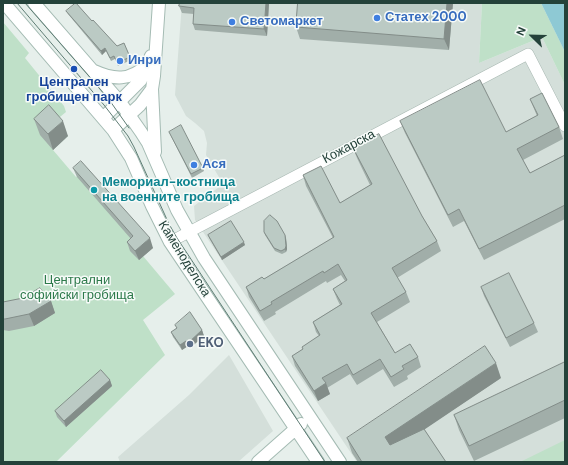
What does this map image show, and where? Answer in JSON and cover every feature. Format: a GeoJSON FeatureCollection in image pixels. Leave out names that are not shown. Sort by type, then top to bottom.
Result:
{"type":"FeatureCollection","features":[{"type":"Feature","properties":{"kind":"street","name":"Каменоделска"},"geometry":{"type":"LineString","coordinates":[[4,3],[113,130],[131,158],[170,242],[318,462]]}},
{"type":"Feature","properties":{"kind":"street","name":"Каменоделска"},"geometry":{"type":"LineString","coordinates":[[34,3],[120,102],[148,143],[177,210],[189,232],[225,291],[340,462]]}},
{"type":"Feature","properties":{"kind":"street"},"geometry":{"type":"LineString","coordinates":[[155,159],[152,89],[159,3]]}},
{"type":"Feature","properties":{"kind":"street"},"geometry":{"type":"LineString","coordinates":[[103,118],[141,80],[156,40]]}},
{"type":"Feature","properties":{"kind":"street","name":"Кожарска"},"geometry":{"type":"LineString","coordinates":[[170,242],[528,54],[565,126]]}},
{"type":"Feature","properties":{"kind":"street"},"geometry":{"type":"LineString","coordinates":[[93,71],[112,78],[124,78],[141,70],[149,62]]}},
{"type":"Feature","properties":{"kind":"street"},"geometry":{"type":"LineString","coordinates":[[113,130],[140,105],[152,89]]}},
{"type":"Feature","properties":{"kind":"street"},"geometry":{"type":"LineString","coordinates":[[258,462],[309,417]]}},
{"type":"Feature","properties":{"kind":"shaded area"},"geometry":{"type":"Polygon","coordinates":[[[182,3],[482,3],[479,63],[542,37],[565,85],[565,462],[357,462],[195,220],[194,206],[223,184],[206,155],[207,143],[204,131],[186,116],[175,95],[182,3]]]}},
{"type":"Feature","properties":{"kind":"shaded area"},"geometry":{"type":"Polygon","coordinates":[[[229,355],[273,431],[238,462],[120,462],[118,457],[189,395],[229,355]]]}},
{"type":"Feature","properties":{"kind":"green space"},"geometry":{"type":"Polygon","coordinates":[[[482,3],[541,3],[565,52],[565,85],[542,37],[479,63],[482,3]]]}},
{"type":"Feature","properties":{"kind":"green space","name":"Централни софийски гробища"},"geometry":{"type":"Polygon","coordinates":[[[3,22],[29,53],[25,58],[64,106],[66,112],[55,121],[68,136],[53,150],[76,177],[85,170],[143,256],[175,294],[143,320],[165,355],[56,462],[3,462],[3,22]]]}},
{"type":"Feature","properties":{"kind":"green space"},"geometry":{"type":"Polygon","coordinates":[[[565,440],[565,462],[520,462],[565,440]]]}},
{"type":"Feature","properties":{"kind":"water"},"geometry":{"type":"Polygon","coordinates":[[[541,3],[565,3],[565,52],[541,3]]]}},
{"type":"Feature","properties":{"kind":"building"},"geometry":{"type":"Polygon","coordinates":[[[76,3],[117,46],[124,43],[130,57],[117,63],[114,56],[110,58],[105,48],[101,51],[66,11],[76,3]]]}},
{"type":"Feature","properties":{"kind":"building","name":"Светомаркет"},"geometry":{"type":"Polygon","coordinates":[[[180,3],[266,3],[264,29],[193,24],[194,8],[179,6],[180,3]]]}},
{"type":"Feature","properties":{"kind":"building"},"geometry":{"type":"Polygon","coordinates":[[[298,3],[447,3],[444,39],[296,27],[298,3]]]}},
{"type":"Feature","properties":{"kind":"building"},"geometry":{"type":"Polygon","coordinates":[[[480,80],[506,132],[538,115],[530,99],[542,93],[559,127],[517,149],[530,173],[565,155],[565,205],[479,249],[459,209],[448,215],[400,121],[480,80]]]}},
{"type":"Feature","properties":{"kind":"building"},"geometry":{"type":"Polygon","coordinates":[[[49,105],[63,121],[48,134],[34,119],[49,105]]]}},
{"type":"Feature","properties":{"kind":"building"},"geometry":{"type":"Polygon","coordinates":[[[181,125],[203,168],[191,174],[169,132],[181,125]]]}},
{"type":"Feature","properties":{"kind":"building"},"geometry":{"type":"Polygon","coordinates":[[[379,134],[422,216],[437,241],[392,268],[406,292],[371,313],[395,353],[410,344],[418,357],[402,366],[404,369],[391,377],[380,359],[353,375],[347,364],[322,378],[326,383],[314,391],[292,356],[320,335],[313,322],[342,304],[333,289],[347,280],[338,264],[324,273],[323,271],[271,302],[272,304],[260,311],[246,287],[262,277],[264,279],[334,237],[303,175],[321,166],[340,203],[372,184],[353,148],[379,134]]]}},
{"type":"Feature","properties":{"kind":"building"},"geometry":{"type":"Polygon","coordinates":[[[81,161],[150,238],[135,251],[127,242],[133,236],[73,168],[81,161]]]}},
{"type":"Feature","properties":{"kind":"building"},"geometry":{"type":"Polygon","coordinates":[[[270,215],[277,221],[285,235],[286,246],[285,249],[281,251],[274,248],[264,232],[264,221],[270,215]]]}},
{"type":"Feature","properties":{"kind":"building"},"geometry":{"type":"Polygon","coordinates":[[[231,221],[244,242],[221,257],[208,235],[231,221]]]}},
{"type":"Feature","properties":{"kind":"building"},"geometry":{"type":"Polygon","coordinates":[[[509,273],[534,323],[506,338],[481,287],[509,273]]]}},
{"type":"Feature","properties":{"kind":"building"},"geometry":{"type":"Polygon","coordinates":[[[40,288],[51,301],[29,314],[3,319],[3,302],[23,298],[40,288]]]}},
{"type":"Feature","properties":{"kind":"building"},"geometry":{"type":"Polygon","coordinates":[[[190,312],[202,330],[188,343],[186,341],[180,345],[171,332],[177,328],[175,325],[190,312]]]}},
{"type":"Feature","properties":{"kind":"building"},"geometry":{"type":"Polygon","coordinates":[[[485,346],[496,363],[385,437],[390,445],[424,429],[446,462],[362,462],[347,438],[485,346]]]}},
{"type":"Feature","properties":{"kind":"building"},"geometry":{"type":"Polygon","coordinates":[[[565,362],[565,400],[469,446],[454,415],[565,362]]]}},
{"type":"Feature","properties":{"kind":"building"},"geometry":{"type":"Polygon","coordinates":[[[101,370],[110,380],[64,421],[55,411],[101,370]]]}},
{"type":"Feature","properties":{"kind":"tram line"},"geometry":{"type":"LineString","coordinates":[[17,3],[104,105],[128,136],[177,238],[325,462]]}},
{"type":"Feature","properties":{"kind":"tram line"},"geometry":{"type":"LineString","coordinates":[[25,3],[110,101],[129,128]]}},
{"type":"Feature","properties":{"kind":"place","name":"Статех 2000"},"geometry":{"type":"Point","coordinates":[377,18]}},
{"type":"Feature","properties":{"kind":"place","name":"Светомаркет"},"geometry":{"type":"Point","coordinates":[232,22]}},
{"type":"Feature","properties":{"kind":"place","name":"Инри"},"geometry":{"type":"Point","coordinates":[120,61]}},
{"type":"Feature","properties":{"kind":"place","name":"Централен гробищен парк"},"geometry":{"type":"Point","coordinates":[74,69]}},
{"type":"Feature","properties":{"kind":"place","name":"Ася"},"geometry":{"type":"Point","coordinates":[194,165]}},
{"type":"Feature","properties":{"kind":"place","name":"Мемориал-костница на военните гробища"},"geometry":{"type":"Point","coordinates":[94,190]}},
{"type":"Feature","properties":{"kind":"place","name":"EKO"},"geometry":{"type":"Point","coordinates":[190,344]}}]}
